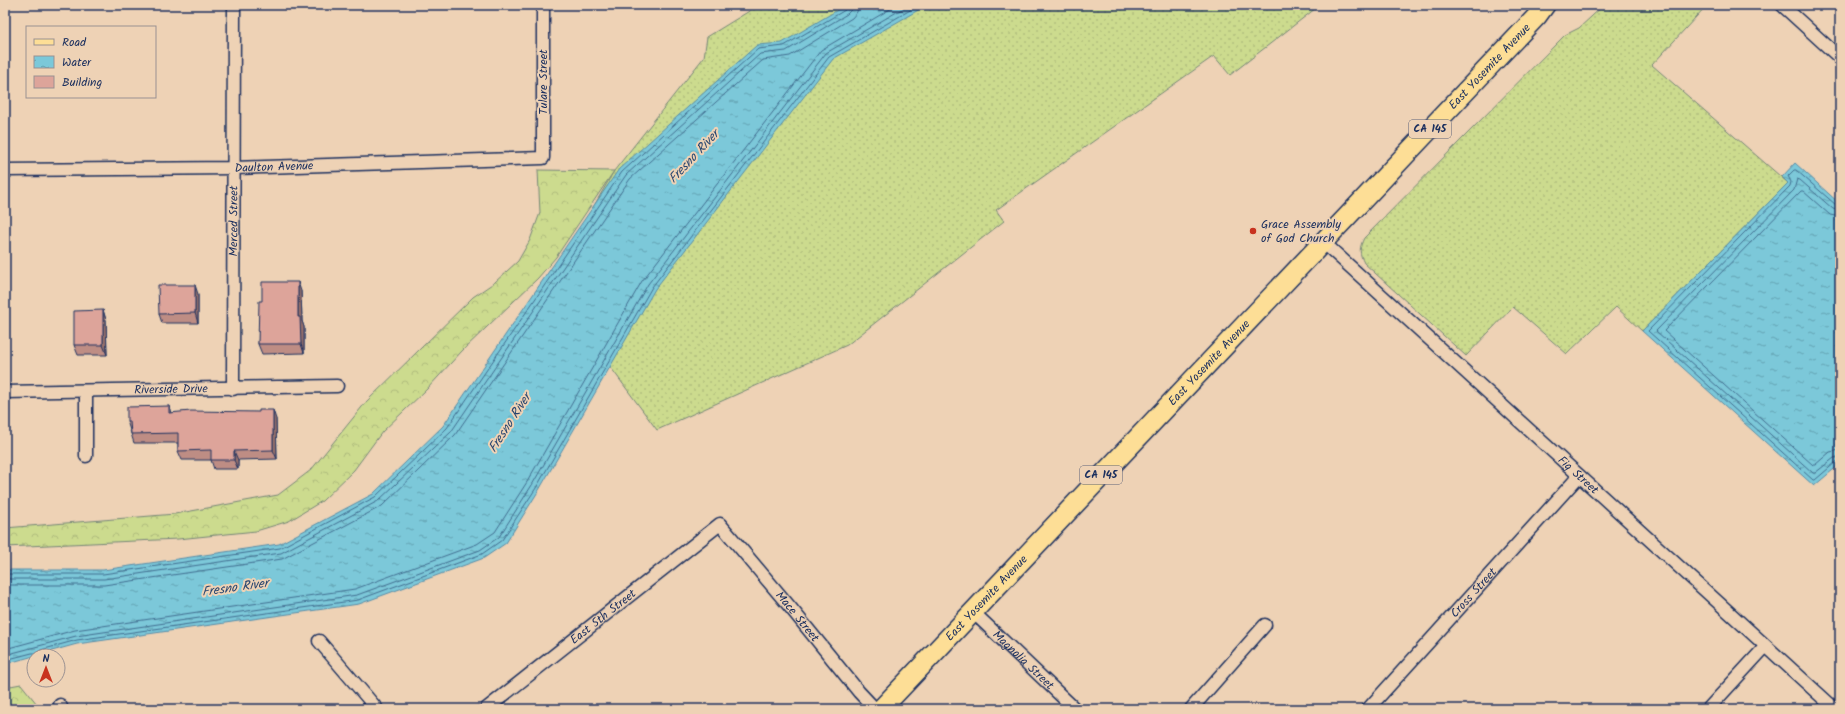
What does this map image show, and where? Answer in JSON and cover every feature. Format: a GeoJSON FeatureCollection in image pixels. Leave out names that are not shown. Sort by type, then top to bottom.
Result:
{"type":"FeatureCollection","features":[{"type":"Feature","properties":{"kind":"main road","name":"East Yosemite Avenue"},"geometry":{"type":"LineString","coordinates":[[881,709],[1541,10],[1557,5]]}},
{"type":"Feature","properties":{"kind":"street","name":"Merced Street"},"geometry":{"type":"LineString","coordinates":[[232,389],[234,5]]}},
{"type":"Feature","properties":{"kind":"street","name":"Tulare Street"},"geometry":{"type":"LineString","coordinates":[[543,5],[543,158]]}},
{"type":"Feature","properties":{"kind":"street"},"geometry":{"type":"LineString","coordinates":[[1782,5],[1840,58]]}},
{"type":"Feature","properties":{"kind":"street","name":"Daulton Avenue"},"geometry":{"type":"LineString","coordinates":[[5,170],[234,168],[543,158]]}},
{"type":"Feature","properties":{"kind":"street","name":"Fig Street"},"geometry":{"type":"LineString","coordinates":[[1322,241],[1835,709]]}},
{"type":"Feature","properties":{"kind":"street","name":"Riverside Drive"},"geometry":{"type":"LineString","coordinates":[[5,392],[337,386]]}},
{"type":"Feature","properties":{"kind":"street"},"geometry":{"type":"LineString","coordinates":[[86,391],[86,456]]}},
{"type":"Feature","properties":{"kind":"street","name":"Cross Street"},"geometry":{"type":"LineString","coordinates":[[1368,709],[1579,476]]}},
{"type":"Feature","properties":{"kind":"street","name":"East 5th Street"},"geometry":{"type":"LineString","coordinates":[[486,709],[720,524]]}},
{"type":"Feature","properties":{"kind":"street","name":"Mace Street"},"geometry":{"type":"LineString","coordinates":[[720,524],[790,607],[858,692],[875,709]]}},
{"type":"Feature","properties":{"kind":"street","name":"Magnolia Street"},"geometry":{"type":"LineString","coordinates":[[972,611],[1074,709]]}},
{"type":"Feature","properties":{"kind":"street"},"geometry":{"type":"LineString","coordinates":[[1191,709],[1265,625]]}},
{"type":"Feature","properties":{"kind":"street"},"geometry":{"type":"LineString","coordinates":[[318,641],[377,709]]}},
{"type":"Feature","properties":{"kind":"street"},"geometry":{"type":"LineString","coordinates":[[1708,709],[1766,647]]}},
{"type":"Feature","properties":{"kind":"green space"},"geometry":{"type":"Polygon","coordinates":[[[759,5],[1320,5],[1230,75],[1214,56],[996,210],[1004,221],[847,345],[657,430],[549,284],[614,171],[704,57],[707,37],[759,5]]]}},
{"type":"Feature","properties":{"kind":"green space"},"geometry":{"type":"Polygon","coordinates":[[[1604,5],[1707,5],[1652,65],[1788,183],[1642,331],[1616,307],[1567,354],[1513,307],[1466,356],[1364,263],[1360,250],[1362,242],[1364,238],[1565,35],[1579,28],[1604,5]]]}},
{"type":"Feature","properties":{"kind":"green space"},"geometry":{"type":"Polygon","coordinates":[[[538,170],[614,171],[556,257],[538,278],[462,351],[427,389],[382,432],[354,470],[322,501],[289,521],[256,531],[178,539],[5,547],[5,528],[175,514],[278,495],[311,470],[366,402],[473,297],[495,282],[518,261],[530,240],[540,213],[538,170]]]}},
{"type":"Feature","properties":{"kind":"green space"},"geometry":{"type":"Polygon","coordinates":[[[21,684],[41,709],[5,709],[5,687],[21,684]]]}},
{"type":"Feature","properties":{"kind":"water","name":"Fresno River"},"geometry":{"type":"Polygon","coordinates":[[[846,5],[927,5],[833,59],[655,289],[539,490],[506,543],[484,558],[359,604],[77,644],[63,648],[26,648],[26,658],[5,664],[5,570],[103,570],[279,544],[373,494],[443,426],[619,169],[757,45],[782,43],[846,5]]]}},
{"type":"Feature","properties":{"kind":"water"},"geometry":{"type":"Polygon","coordinates":[[[1795,163],[1840,204],[1840,464],[1814,486],[1642,331],[1788,183],[1782,177],[1795,163]]]}},
{"type":"Feature","properties":{"kind":"building"},"geometry":{"type":"Polygon","coordinates":[[[262,282],[298,282],[298,317],[300,317],[301,344],[258,344],[259,301],[262,301],[262,282]]]}},
{"type":"Feature","properties":{"kind":"building"},"geometry":{"type":"Polygon","coordinates":[[[158,285],[195,285],[195,313],[159,314],[158,285]]]}},
{"type":"Feature","properties":{"kind":"building"},"geometry":{"type":"Polygon","coordinates":[[[103,310],[103,345],[74,345],[74,311],[103,310]]]}},
{"type":"Feature","properties":{"kind":"building"},"geometry":{"type":"Polygon","coordinates":[[[169,406],[169,413],[191,411],[259,412],[259,410],[273,410],[273,450],[234,451],[234,460],[211,460],[211,450],[178,451],[178,433],[131,434],[130,421],[127,421],[127,407],[169,406]]]}},
{"type":"Feature","properties":{"kind":"place","name":"Grace Assembly of God Church"},"geometry":{"type":"Point","coordinates":[1253,231]}}]}
